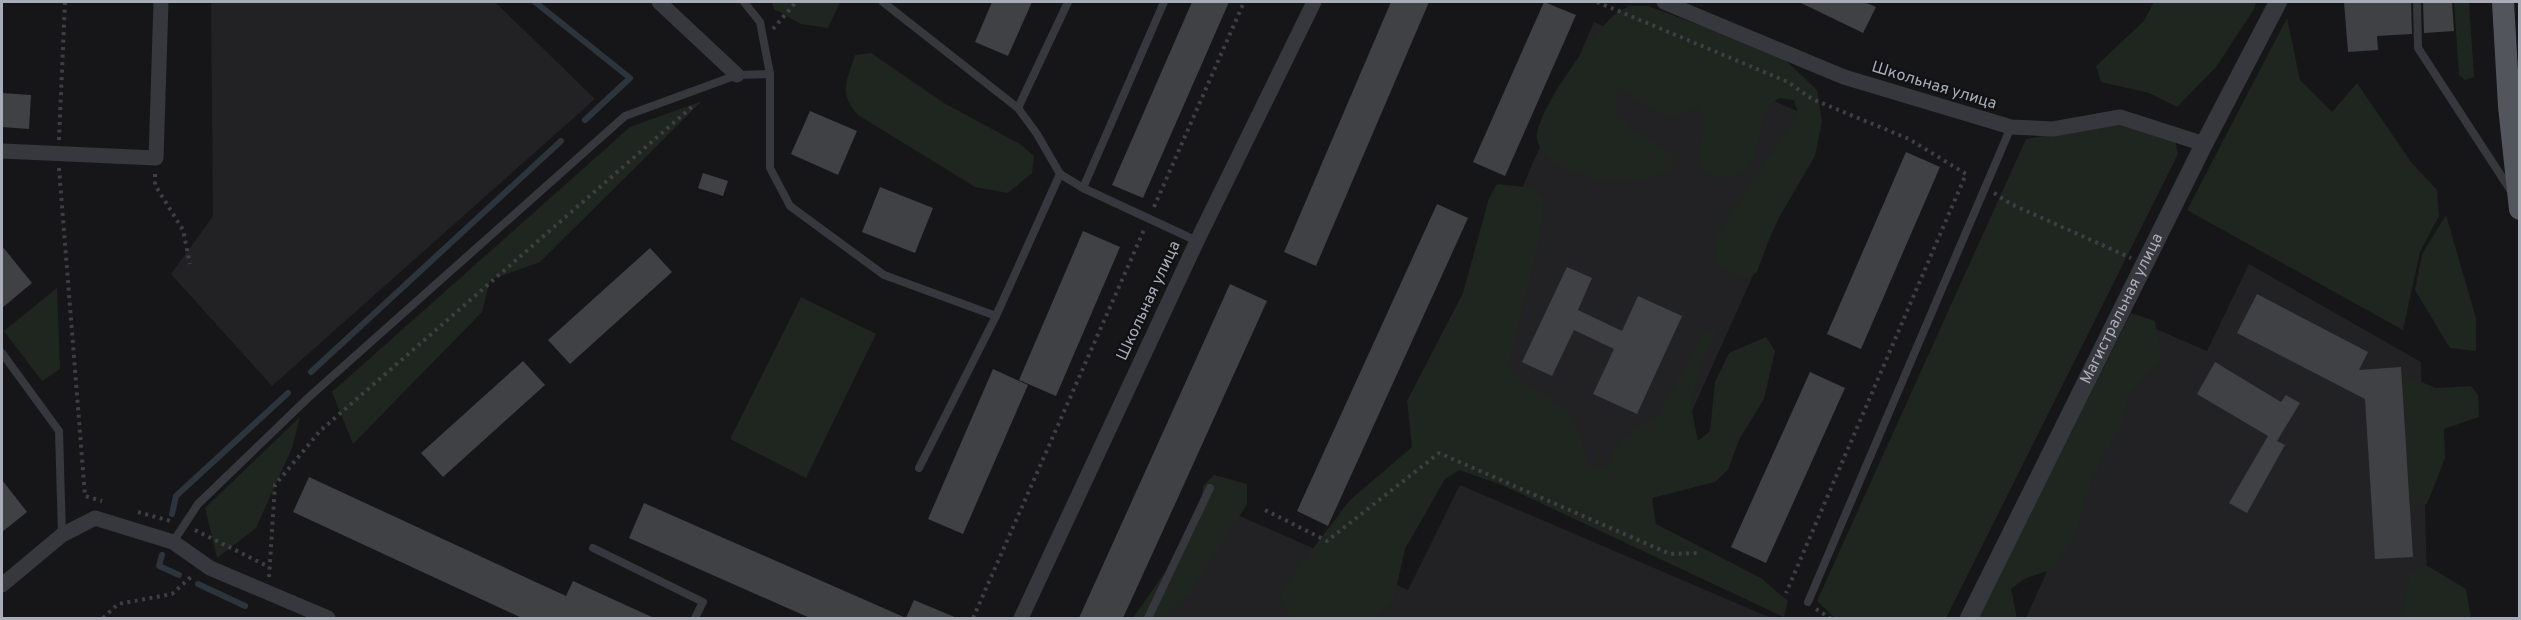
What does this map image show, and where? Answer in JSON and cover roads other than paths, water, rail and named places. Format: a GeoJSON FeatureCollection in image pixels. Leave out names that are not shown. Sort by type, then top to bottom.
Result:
{"type":"FeatureCollection","features":[{"type":"Feature","properties":{"kind":"main road"},"geometry":{"type":"LineString","coordinates":[[2503,2],[2509,105],[2519,205]]}},
{"type":"Feature","properties":{"kind":"street"},"geometry":{"type":"LineString","coordinates":[[2,152],[156,158],[161,2]]}},
{"type":"Feature","properties":{"kind":"street"},"geometry":{"type":"LineString","coordinates":[[659,2],[736,75]]}},
{"type":"Feature","properties":{"kind":"street","name":"Школьная улица"},"geometry":{"type":"LineString","coordinates":[[1021,618],[1197,241],[1314,2]]}},
{"type":"Feature","properties":{"kind":"street","name":"Школьная улица"},"geometry":{"type":"LineString","coordinates":[[1664,2],[1844,77],[2011,127],[2053,129],[2120,117],[2204,144]]}},
{"type":"Feature","properties":{"kind":"street","name":"Магистральная улица"},"geometry":{"type":"LineString","coordinates":[[1969,618],[2204,144],[2278,2]]}},
{"type":"Feature","properties":{"kind":"street"},"geometry":{"type":"LineString","coordinates":[[2,585],[62,536],[94,518],[173,542],[210,568],[328,618]]}},
{"type":"Feature","properties":{"kind":"lane"},"geometry":{"type":"LineString","coordinates":[[744,2],[760,22],[770,74],[770,168],[790,206],[884,275],[996,316]]}},
{"type":"Feature","properties":{"kind":"lane"},"geometry":{"type":"LineString","coordinates":[[883,2],[1017,108],[1037,134],[1060,174],[1083,188],[1197,241]]}},
{"type":"Feature","properties":{"kind":"lane"},"geometry":{"type":"LineString","coordinates":[[1017,108],[1068,2]]}},
{"type":"Feature","properties":{"kind":"lane"},"geometry":{"type":"LineString","coordinates":[[1083,188],[1164,2]]}},
{"type":"Feature","properties":{"kind":"lane"},"geometry":{"type":"LineString","coordinates":[[2417,2],[2418,48],[2519,205]]}},
{"type":"Feature","properties":{"kind":"lane"},"geometry":{"type":"LineString","coordinates":[[173,542],[198,504],[309,397],[625,116],[736,75],[770,74]]}},
{"type":"Feature","properties":{"kind":"lane"},"geometry":{"type":"LineString","coordinates":[[1808,602],[2011,127]]}},
{"type":"Feature","properties":{"kind":"lane"},"geometry":{"type":"LineString","coordinates":[[918,468],[996,316],[1060,174]]}},
{"type":"Feature","properties":{"kind":"lane"},"geometry":{"type":"LineString","coordinates":[[2,352],[60,431],[62,536]]}},
{"type":"Feature","properties":{"kind":"lane"},"geometry":{"type":"LineString","coordinates":[[1148,618],[1210,488]]}},
{"type":"Feature","properties":{"kind":"lane"},"geometry":{"type":"LineString","coordinates":[[593,548],[703,602],[695,618]]}},
{"type":"Feature","properties":{"kind":"waterway"},"geometry":{"type":"LineString","coordinates":[[535,2],[630,78],[585,120]]}},
{"type":"Feature","properties":{"kind":"waterway"},"geometry":{"type":"LineString","coordinates":[[311,372],[561,141]]}},
{"type":"Feature","properties":{"kind":"waterway"},"geometry":{"type":"LineString","coordinates":[[172,514],[176,496],[288,393]]}},
{"type":"Feature","properties":{"kind":"waterway"},"geometry":{"type":"LineString","coordinates":[[162,555],[159,566],[179,575]]}},
{"type":"Feature","properties":{"kind":"waterway"},"geometry":{"type":"LineString","coordinates":[[198,584],[245,606]]}}]}
